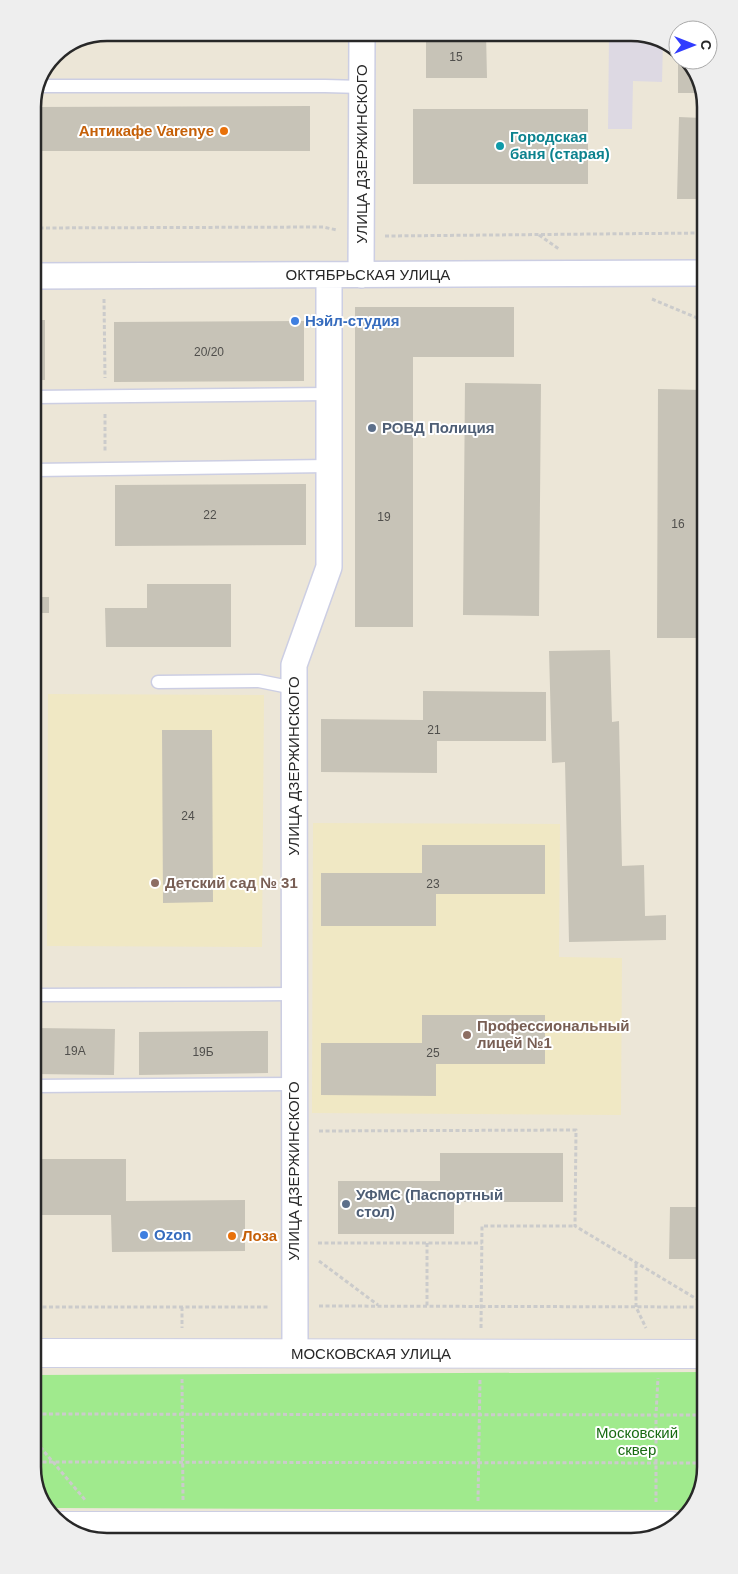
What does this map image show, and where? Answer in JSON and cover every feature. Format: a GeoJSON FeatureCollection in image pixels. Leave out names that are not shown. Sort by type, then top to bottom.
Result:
{"type":"FeatureCollection","features":[{"type":"Feature","properties":{"kind":"main road","name":"МОСКОВСКАЯ УЛИЦА"},"geometry":{"type":"LineString","coordinates":[[41,1353],[697,1354]]}},
{"type":"Feature","properties":{"kind":"main road"},"geometry":{"type":"LineString","coordinates":[[78,1526],[106,1526],[148,1533]]}},
{"type":"Feature","properties":{"kind":"main road"},"geometry":{"type":"LineString","coordinates":[[158,1533],[183,1526],[565,1532],[659,1526]]}},
{"type":"Feature","properties":{"kind":"street","name":"УЛИЦА ДЗЕРЖИНСКОГО"},"geometry":{"type":"LineString","coordinates":[[361,275],[362,41]]}},
{"type":"Feature","properties":{"kind":"street","name":"ОКТЯБРЬСКАЯ УЛИЦА"},"geometry":{"type":"LineString","coordinates":[[41,276],[697,274]]}},
{"type":"Feature","properties":{"kind":"street","name":"УЛИЦА ДЗЕРЖИНСКОГО"},"geometry":{"type":"LineString","coordinates":[[295,1353],[293,1131],[294,666],[329,567],[329,275]]}},
{"type":"Feature","properties":{"kind":"lane"},"geometry":{"type":"LineString","coordinates":[[45,86],[362,87]]}},
{"type":"Feature","properties":{"kind":"lane"},"geometry":{"type":"LineString","coordinates":[[41,397],[329,394]]}},
{"type":"Feature","properties":{"kind":"lane"},"geometry":{"type":"LineString","coordinates":[[41,470],[329,466]]}},
{"type":"Feature","properties":{"kind":"lane"},"geometry":{"type":"LineString","coordinates":[[158,682],[259,681],[294,688]]}},
{"type":"Feature","properties":{"kind":"lane"},"geometry":{"type":"LineString","coordinates":[[41,995],[293,994]]}},
{"type":"Feature","properties":{"kind":"lane"},"geometry":{"type":"LineString","coordinates":[[41,1086],[293,1084]]}},
{"type":"Feature","properties":{"kind":"path"},"geometry":{"type":"LineString","coordinates":[[104,276],[106,469]]}},
{"type":"Feature","properties":{"kind":"path"},"geometry":{"type":"LineString","coordinates":[[293,1131],[576,1130],[575,1226],[697,1301]]}},
{"type":"Feature","properties":{"kind":"path"},"geometry":{"type":"LineString","coordinates":[[294,1243],[482,1243]]}},
{"type":"Feature","properties":{"kind":"path"},"geometry":{"type":"LineString","coordinates":[[294,1243],[379,1306]]}},
{"type":"Feature","properties":{"kind":"path"},"geometry":{"type":"LineString","coordinates":[[427,1243],[427,1306]]}},
{"type":"Feature","properties":{"kind":"path"},"geometry":{"type":"LineString","coordinates":[[636,1263],[636,1307],[659,1354],[656,1463],[663,1524]]}},
{"type":"Feature","properties":{"kind":"path"},"geometry":{"type":"LineString","coordinates":[[41,1307],[697,1306]]}},
{"type":"Feature","properties":{"kind":"path"},"geometry":{"type":"LineString","coordinates":[[182,1307],[183,1526]]}},
{"type":"Feature","properties":{"kind":"path"},"geometry":{"type":"LineString","coordinates":[[41,1414],[697,1415]]}},
{"type":"Feature","properties":{"kind":"path"},"geometry":{"type":"LineString","coordinates":[[41,1447],[106,1526]]}},
{"type":"Feature","properties":{"kind":"path"},"geometry":{"type":"LineString","coordinates":[[41,1462],[697,1463]]}},
{"type":"Feature","properties":{"kind":"shaded area"},"geometry":{"type":"Polygon","coordinates":[[[609,41],[635,41],[663,49],[662,82],[633,81],[632,129],[608,129],[609,41]]]}},
{"type":"Feature","properties":{"kind":"shaded area","name":"Детский сад № 31"},"geometry":{"type":"Polygon","coordinates":[[[48,694],[264,695],[262,947],[47,946],[48,694]]]}},
{"type":"Feature","properties":{"kind":"shaded area","name":"Профессиональный лицей №1"},"geometry":{"type":"Polygon","coordinates":[[[313,823],[560,824],[559,957],[622,958],[621,1115],[312,1113],[313,823]]]}},
{"type":"Feature","properties":{"kind":"green space","name":"Московский сквер"},"geometry":{"type":"Polygon","coordinates":[[[697,1372],[697,1467],[690,1496],[681,1510],[56,1508],[45,1488],[41,1467],[41,1375],[697,1372]]]}},
{"type":"Feature","properties":{"kind":"building"},"geometry":{"type":"Polygon","coordinates":[[[426,41],[486,41],[487,78],[426,78],[426,41]]]}},
{"type":"Feature","properties":{"kind":"building"},"geometry":{"type":"Polygon","coordinates":[[[678,70],[685,70],[690,78],[695,93],[678,93],[678,70]]]}},
{"type":"Feature","properties":{"kind":"building"},"geometry":{"type":"Polygon","coordinates":[[[310,106],[310,151],[41,151],[41,107],[310,106]]]}},
{"type":"Feature","properties":{"kind":"building","name":"Городская баня (старая)"},"geometry":{"type":"Polygon","coordinates":[[[413,109],[588,109],[588,184],[413,184],[413,109]]]}},
{"type":"Feature","properties":{"kind":"building"},"geometry":{"type":"Polygon","coordinates":[[[679,117],[697,118],[697,199],[677,199],[679,117]]]}},
{"type":"Feature","properties":{"kind":"building"},"geometry":{"type":"Polygon","coordinates":[[[355,307],[514,307],[514,357],[413,357],[413,627],[355,627],[355,307]]]}},
{"type":"Feature","properties":{"kind":"building"},"geometry":{"type":"Polygon","coordinates":[[[41,320],[45,320],[45,380],[41,380],[41,320]]]}},
{"type":"Feature","properties":{"kind":"building"},"geometry":{"type":"Polygon","coordinates":[[[304,321],[304,381],[114,382],[114,322],[304,321]]]}},
{"type":"Feature","properties":{"kind":"building"},"geometry":{"type":"Polygon","coordinates":[[[465,383],[541,384],[539,616],[463,615],[465,383]]]}},
{"type":"Feature","properties":{"kind":"building"},"geometry":{"type":"Polygon","coordinates":[[[658,389],[697,390],[697,638],[657,638],[658,389]]]}},
{"type":"Feature","properties":{"kind":"building"},"geometry":{"type":"Polygon","coordinates":[[[306,484],[306,545],[115,546],[115,485],[306,484]]]}},
{"type":"Feature","properties":{"kind":"building"},"geometry":{"type":"Polygon","coordinates":[[[41,487],[42,487],[41,547],[41,487]]]}},
{"type":"Feature","properties":{"kind":"building"},"geometry":{"type":"Polygon","coordinates":[[[147,584],[231,584],[231,647],[106,647],[105,608],[147,608],[147,584]]]}},
{"type":"Feature","properties":{"kind":"building"},"geometry":{"type":"Polygon","coordinates":[[[41,597],[49,597],[49,613],[41,613],[41,597]]]}},
{"type":"Feature","properties":{"kind":"building"},"geometry":{"type":"Polygon","coordinates":[[[610,650],[612,722],[619,721],[622,866],[644,865],[645,916],[666,915],[666,940],[569,942],[565,762],[552,763],[549,651],[610,650]]]}},
{"type":"Feature","properties":{"kind":"building"},"geometry":{"type":"Polygon","coordinates":[[[423,691],[546,692],[546,741],[437,741],[437,773],[321,772],[321,719],[423,720],[423,691]]]}},
{"type":"Feature","properties":{"kind":"building"},"geometry":{"type":"Polygon","coordinates":[[[162,730],[212,730],[213,902],[163,903],[162,730]]]}},
{"type":"Feature","properties":{"kind":"building"},"geometry":{"type":"Polygon","coordinates":[[[422,845],[545,845],[545,894],[436,894],[436,926],[321,926],[321,873],[422,873],[422,845]]]}},
{"type":"Feature","properties":{"kind":"building"},"geometry":{"type":"Polygon","coordinates":[[[422,1015],[545,1015],[545,1064],[436,1064],[436,1096],[321,1095],[321,1043],[422,1043],[422,1015]]]}},
{"type":"Feature","properties":{"kind":"building"},"geometry":{"type":"Polygon","coordinates":[[[41,1028],[115,1029],[114,1075],[41,1074],[41,1028]]]}},
{"type":"Feature","properties":{"kind":"building"},"geometry":{"type":"Polygon","coordinates":[[[268,1031],[268,1073],[139,1075],[139,1032],[268,1031]]]}},
{"type":"Feature","properties":{"kind":"building"},"geometry":{"type":"Polygon","coordinates":[[[440,1153],[563,1153],[563,1202],[454,1202],[454,1234],[338,1234],[338,1181],[440,1181],[440,1153]]]}},
{"type":"Feature","properties":{"kind":"building"},"geometry":{"type":"Polygon","coordinates":[[[41,1159],[126,1159],[126,1201],[245,1200],[245,1251],[112,1252],[111,1215],[41,1215],[41,1159]]]}},
{"type":"Feature","properties":{"kind":"building"},"geometry":{"type":"Polygon","coordinates":[[[670,1207],[697,1207],[697,1259],[669,1259],[670,1207]]]}},
{"type":"Feature","properties":{"kind":"place","name":"Антикафе Varenye"},"geometry":{"type":"Point","coordinates":[224,131]}},
{"type":"Feature","properties":{"kind":"place","name":"Городская баня (старая)"},"geometry":{"type":"Point","coordinates":[500,146]}},
{"type":"Feature","properties":{"kind":"place","name":"Нэйл-студия"},"geometry":{"type":"Point","coordinates":[295,321]}},
{"type":"Feature","properties":{"kind":"place","name":"РОВД Полиция"},"geometry":{"type":"Point","coordinates":[372,428]}},
{"type":"Feature","properties":{"kind":"place","name":"Детский сад № 31"},"geometry":{"type":"Point","coordinates":[155,883]}},
{"type":"Feature","properties":{"kind":"place","name":"Профессиональный лицей №1"},"geometry":{"type":"Point","coordinates":[467,1035]}},
{"type":"Feature","properties":{"kind":"place","name":"УФМС (Паспортный стол)"},"geometry":{"type":"Point","coordinates":[346,1204]}},
{"type":"Feature","properties":{"kind":"place","name":"Ozon"},"geometry":{"type":"Point","coordinates":[144,1235]}},
{"type":"Feature","properties":{"kind":"place","name":"Лоза"},"geometry":{"type":"Point","coordinates":[232,1236]}}]}
